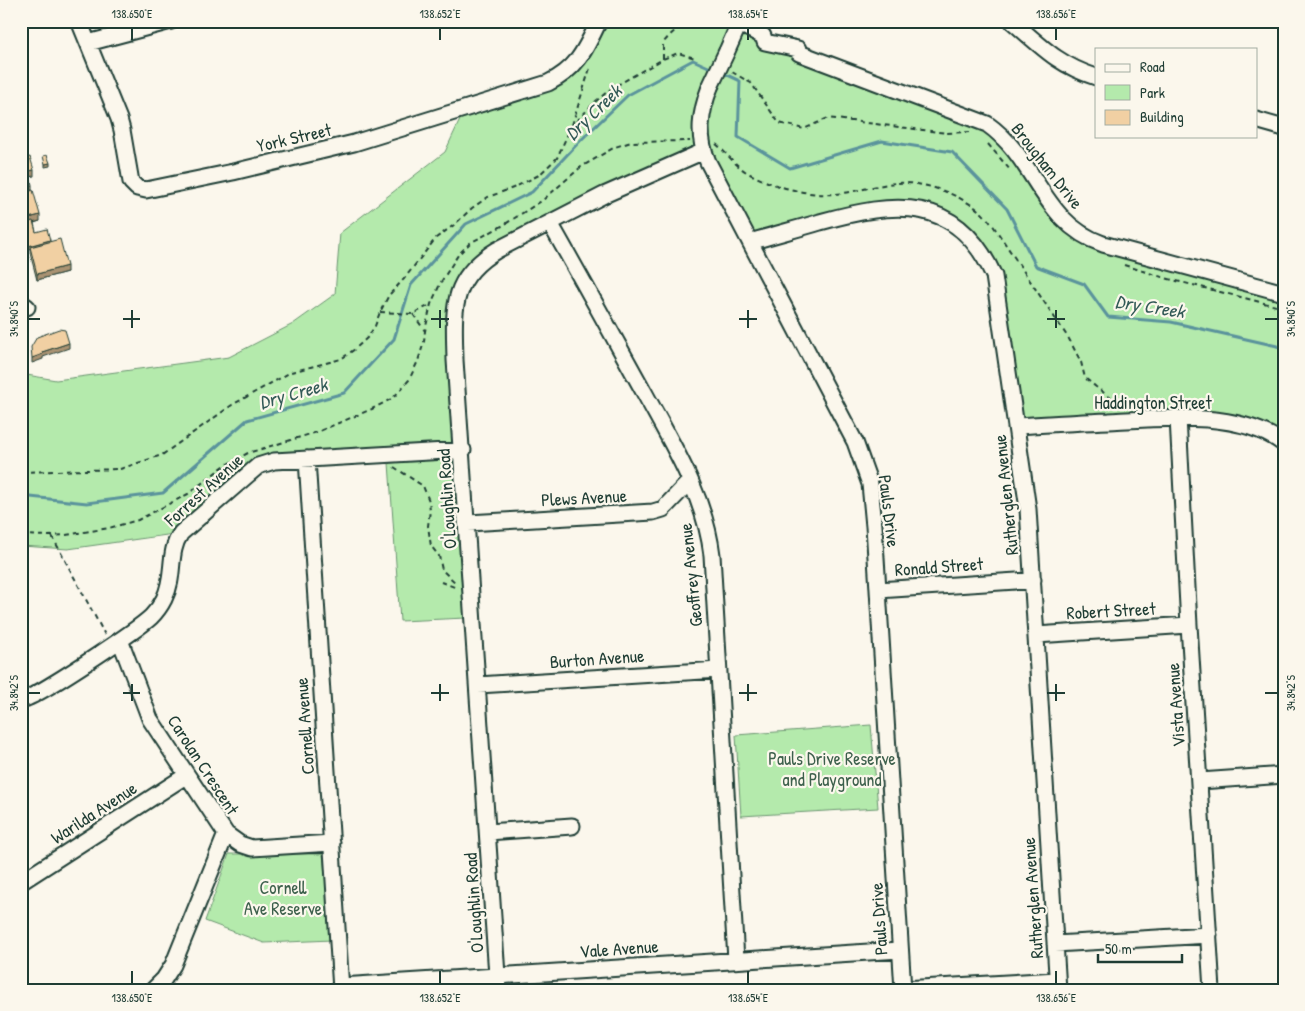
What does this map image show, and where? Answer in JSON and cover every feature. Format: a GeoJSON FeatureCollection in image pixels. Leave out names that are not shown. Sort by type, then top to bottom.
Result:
{"type":"FeatureCollection","features":[{"type":"Feature","properties":{"kind":"street","name":"York Street"},"geometry":{"type":"LineString","coordinates":[[79,21],[122,130],[131,182],[137,188],[146,190],[233,172],[354,143],[548,83],[570,70],[580,59],[599,21]]}},
{"type":"Feature","properties":{"kind":"street"},"geometry":{"type":"LineString","coordinates":[[88,43],[171,21]]}},
{"type":"Feature","properties":{"kind":"street"},"geometry":{"type":"LineString","coordinates":[[1012,21],[1065,65],[1095,77]]}},
{"type":"Feature","properties":{"kind":"street","name":"Pauls Drive"},"geometry":{"type":"LineString","coordinates":[[737,23],[727,51],[710,88],[701,117],[702,146],[712,171],[847,427],[864,463],[873,504],[903,990]]}},
{"type":"Feature","properties":{"kind":"street","name":"Brougham Drive"},"geometry":{"type":"LineString","coordinates":[[737,23],[763,36],[765,42],[798,49],[799,54],[987,124],[1010,144],[1060,217],[1085,237],[1103,244],[1284,293]]}},
{"type":"Feature","properties":{"kind":"street"},"geometry":{"type":"LineString","coordinates":[[1258,121],[1284,128]]}},
{"type":"Feature","properties":{"kind":"street","name":"O'Loughlin Road"},"geometry":{"type":"LineString","coordinates":[[498,983],[455,351],[454,311],[458,295],[466,278],[483,259],[702,146]]}},
{"type":"Feature","properties":{"kind":"street","name":"Rutherglen Avenue"},"geometry":{"type":"LineString","coordinates":[[750,242],[842,216],[895,207],[912,208],[930,212],[959,227],[978,247],[994,276],[1028,509],[1057,985]]}},
{"type":"Feature","properties":{"kind":"street","name":"Geoffrey Avenue"},"geometry":{"type":"LineString","coordinates":[[550,223],[598,306],[682,463],[703,512],[710,540],[736,960]]}},
{"type":"Feature","properties":{"kind":"street","name":"Haddington Street"},"geometry":{"type":"LineString","coordinates":[[1017,426],[1178,418],[1230,422],[1265,433],[1284,444]]}},
{"type":"Feature","properties":{"kind":"street","name":"Vista Avenue"},"geometry":{"type":"LineString","coordinates":[[1178,418],[1212,990]]}},
{"type":"Feature","properties":{"kind":"street","name":"Forrest Avenue"},"geometry":{"type":"LineString","coordinates":[[21,700],[38,693],[150,618],[164,598],[171,580],[174,544],[185,528],[258,466],[268,462],[463,450]]}},
{"type":"Feature","properties":{"kind":"street","name":"Cornell Avenue"},"geometry":{"type":"LineString","coordinates":[[308,459],[341,988]]}},
{"type":"Feature","properties":{"kind":"street","name":"Plews Avenue"},"geometry":{"type":"LineString","coordinates":[[468,524],[653,512],[663,508],[690,481]]}},
{"type":"Feature","properties":{"kind":"street","name":"Ronald Street"},"geometry":{"type":"LineString","coordinates":[[878,590],[1032,580]]}},
{"type":"Feature","properties":{"kind":"street","name":"Robert Street"},"geometry":{"type":"LineString","coordinates":[[1036,635],[1189,626]]}},
{"type":"Feature","properties":{"kind":"street","name":"Carolan Crescent"},"geometry":{"type":"LineString","coordinates":[[115,642],[150,719],[226,834],[173,965],[164,979],[153,990]]}},
{"type":"Feature","properties":{"kind":"street","name":"Burton Avenue"},"geometry":{"type":"LineString","coordinates":[[478,685],[719,670]]}},
{"type":"Feature","properties":{"kind":"street","name":"Warilda Avenue"},"geometry":{"type":"LineString","coordinates":[[21,882],[187,775]]}},
{"type":"Feature","properties":{"kind":"street"},"geometry":{"type":"LineString","coordinates":[[1200,781],[1284,775]]}},
{"type":"Feature","properties":{"kind":"street"},"geometry":{"type":"LineString","coordinates":[[488,832],[572,826]]}},
{"type":"Feature","properties":{"kind":"street"},"geometry":{"type":"LineString","coordinates":[[226,834],[240,844],[252,848],[332,843]]}},
{"type":"Feature","properties":{"kind":"street"},"geometry":{"type":"LineString","coordinates":[[1054,944],[1209,935]]}},
{"type":"Feature","properties":{"kind":"street","name":"Vale Avenue"},"geometry":{"type":"LineString","coordinates":[[341,988],[498,983],[736,960],[900,950]]}},
{"type":"Feature","properties":{"kind":"street"},"geometry":{"type":"LineString","coordinates":[[903,990],[1057,985]]}},
{"type":"Feature","properties":{"kind":"path"},"geometry":{"type":"LineString","coordinates":[[663,59],[663,43],[675,29],[692,25],[704,27]]}},
{"type":"Feature","properties":{"kind":"path"},"geometry":{"type":"LineString","coordinates":[[571,127],[596,101],[612,88],[663,59],[678,54],[695,58]]}},
{"type":"Feature","properties":{"kind":"path"},"geometry":{"type":"LineString","coordinates":[[21,472],[120,469],[162,455],[232,405],[256,391],[292,372],[341,359],[355,349],[372,331],[389,295],[436,238],[488,197],[539,176],[557,158],[571,127],[591,63]]}},
{"type":"Feature","properties":{"kind":"path"},"geometry":{"type":"LineString","coordinates":[[728,70],[751,83],[779,123],[804,129],[828,118],[947,133],[976,131]]}},
{"type":"Feature","properties":{"kind":"path"},"geometry":{"type":"LineString","coordinates":[[21,535],[52,536],[108,528],[138,520],[188,494],[224,466],[248,453],[317,432],[393,398],[409,380],[424,342],[424,331],[431,304],[458,255],[470,243],[502,226],[543,200],[581,168],[600,155],[615,147],[631,142],[702,146],[715,142],[741,169],[750,174],[793,189],[812,193],[835,194],[877,186],[912,183],[933,187],[964,202],[981,212],[994,227],[1070,339],[1081,362],[1085,378],[1115,401],[1146,419]]}},
{"type":"Feature","properties":{"kind":"path"},"geometry":{"type":"LineString","coordinates":[[380,312],[413,314],[431,304]]}},
{"type":"Feature","properties":{"kind":"path"},"geometry":{"type":"LineString","coordinates":[[413,314],[424,331]]}},
{"type":"Feature","properties":{"kind":"path"},"geometry":{"type":"LineString","coordinates":[[393,467],[423,486],[429,501],[428,526],[431,546],[439,556],[442,570],[462,590],[441,582]]}},
{"type":"Feature","properties":{"kind":"path"},"geometry":{"type":"LineString","coordinates":[[52,536],[115,642]]}},
{"type":"Feature","properties":{"kind":"green space"},"geometry":{"type":"Polygon","coordinates":[[[599,21],[735,21],[981,121],[1077,232],[1284,293],[1284,446],[1274,437],[1198,418],[1017,426],[996,282],[959,227],[898,207],[750,242],[702,147],[483,259],[455,304],[463,450],[268,462],[181,533],[68,549],[21,546],[21,374],[56,380],[229,357],[293,324],[335,294],[340,233],[445,152],[465,109],[548,83],[576,63],[599,21]]]}},
{"type":"Feature","properties":{"kind":"green space"},"geometry":{"type":"Polygon","coordinates":[[[456,458],[466,618],[400,621],[389,463],[456,458]]]}},
{"type":"Feature","properties":{"kind":"green space","name":"Pauls Drive Reserve and Playground"},"geometry":{"type":"Polygon","coordinates":[[[871,725],[878,808],[741,816],[736,735],[871,725]]]}},
{"type":"Feature","properties":{"kind":"green space","name":"Cornell Ave Reserve"},"geometry":{"type":"Polygon","coordinates":[[[229,854],[323,854],[332,940],[264,943],[205,921],[229,854]]]}},
{"type":"Feature","properties":{"kind":"building"},"geometry":{"type":"Polygon","coordinates":[[[47,155],[50,163],[45,164],[43,156],[47,155]]]}},
{"type":"Feature","properties":{"kind":"building"},"geometry":{"type":"Polygon","coordinates":[[[30,157],[34,170],[29,171],[32,185],[21,187],[21,159],[30,157]]]}},
{"type":"Feature","properties":{"kind":"building"},"geometry":{"type":"Polygon","coordinates":[[[33,190],[40,215],[21,220],[21,195],[33,190]]]}},
{"type":"Feature","properties":{"kind":"building"},"geometry":{"type":"Polygon","coordinates":[[[33,221],[36,232],[47,229],[50,240],[21,248],[21,224],[33,221]]]}},
{"type":"Feature","properties":{"kind":"building"},"geometry":{"type":"Polygon","coordinates":[[[60,239],[67,266],[37,274],[30,247],[60,239]]]}},
{"type":"Feature","properties":{"kind":"building"},"geometry":{"type":"Polygon","coordinates":[[[59,329],[65,330],[69,343],[42,352],[43,354],[32,358],[31,347],[37,337],[59,329]]]}},
{"type":"Feature","properties":{"kind":"waterway","name":"Dry Creek"},"geometry":{"type":"LineString","coordinates":[[21,496],[87,503],[163,493],[247,420],[344,393],[394,339],[411,285],[466,224],[532,192],[581,140],[628,95],[693,60],[713,69]]}},
{"type":"Feature","properties":{"kind":"waterway","name":"Dry Creek"},"geometry":{"type":"LineString","coordinates":[[721,72],[740,81],[738,137],[790,168],[882,141],[952,152],[1007,209],[1036,266],[1084,284],[1108,317],[1171,322],[1277,346],[1284,351]]}}]}
